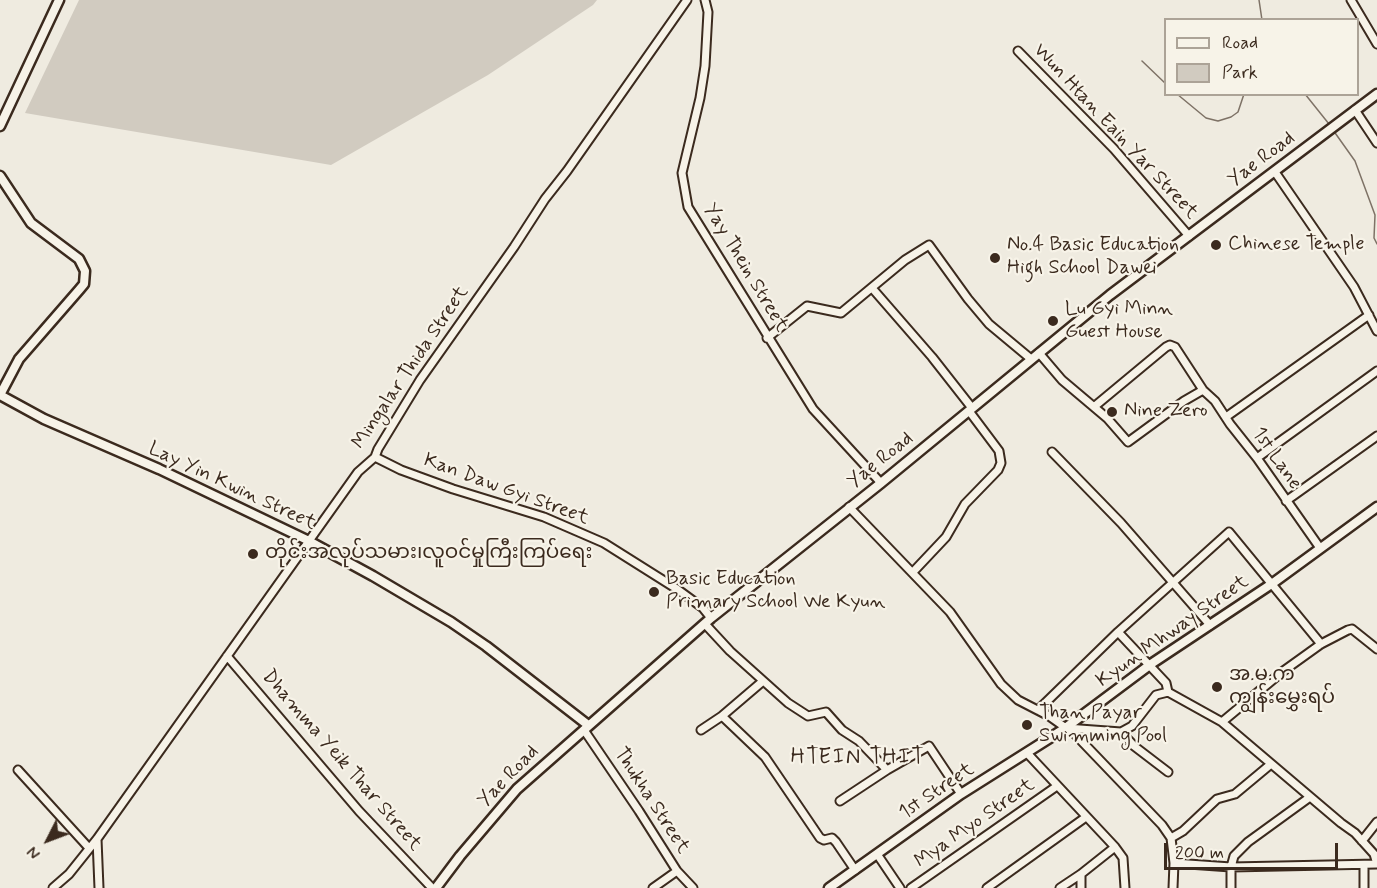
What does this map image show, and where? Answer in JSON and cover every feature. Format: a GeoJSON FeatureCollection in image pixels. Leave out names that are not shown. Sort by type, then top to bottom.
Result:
{"type":"FeatureCollection","features":[{"type":"Feature","properties":{"kind":"street"},"geometry":{"type":"LineString","coordinates":[[0,126],[59,0]]}},
{"type":"Feature","properties":{"kind":"street","name":"Mingalar Thida Street"},"geometry":{"type":"LineString","coordinates":[[53,888],[69,874],[97,839],[275,590],[308,540],[358,472],[375,457],[378,448],[420,380],[687,0]]}},
{"type":"Feature","properties":{"kind":"street","name":"Yay Thein Street"},"geometry":{"type":"LineString","coordinates":[[705,0],[708,12],[705,66],[700,98],[682,173],[688,207],[813,409],[881,483]]}},
{"type":"Feature","properties":{"kind":"street"},"geometry":{"type":"LineString","coordinates":[[1351,0],[1377,44]]}},
{"type":"Feature","properties":{"kind":"street","name":"Wun Htan Eain Yar Street"},"geometry":{"type":"LineString","coordinates":[[1018,51],[1114,149],[1189,236]]}},
{"type":"Feature","properties":{"kind":"street","name":"Yae Road"},"geometry":{"type":"LineString","coordinates":[[434,888],[517,789],[708,621],[1110,295],[1377,94]]}},
{"type":"Feature","properties":{"kind":"street"},"geometry":{"type":"LineString","coordinates":[[1355,110],[1377,143]]}},
{"type":"Feature","properties":{"kind":"street"},"geometry":{"type":"LineString","coordinates":[[1275,172],[1354,287],[1377,331]]}},
{"type":"Feature","properties":{"kind":"street"},"geometry":{"type":"LineString","coordinates":[[0,176],[32,223],[79,259],[85,271],[84,284],[19,359],[0,395]]}},
{"type":"Feature","properties":{"kind":"street"},"geometry":{"type":"LineString","coordinates":[[767,338],[807,306],[841,313],[905,260],[930,245],[968,299],[989,324],[1031,359]]}},
{"type":"Feature","properties":{"kind":"street"},"geometry":{"type":"LineString","coordinates":[[872,288],[932,357],[999,451],[1001,463],[998,470],[965,504],[946,537],[913,572]]}},
{"type":"Feature","properties":{"kind":"street"},"geometry":{"type":"LineString","coordinates":[[1226,417],[1369,315]]}},
{"type":"Feature","properties":{"kind":"street","name":"1st Lane"},"geometry":{"type":"LineString","coordinates":[[1095,406],[1170,345],[1175,347],[1203,390],[1215,401],[1320,548]]}},
{"type":"Feature","properties":{"kind":"street"},"geometry":{"type":"LineString","coordinates":[[1039,353],[1062,380],[1095,406],[1128,442],[1203,390]]}},
{"type":"Feature","properties":{"kind":"street"},"geometry":{"type":"LineString","coordinates":[[1257,458],[1377,371]]}},
{"type":"Feature","properties":{"kind":"street","name":"Lay Yin Kwin Street"},"geometry":{"type":"LineString","coordinates":[[0,395],[44,419],[159,469],[308,540],[451,622],[486,646],[586,728]]}},
{"type":"Feature","properties":{"kind":"street"},"geometry":{"type":"LineString","coordinates":[[1286,501],[1377,436]]}},
{"type":"Feature","properties":{"kind":"street"},"geometry":{"type":"LineString","coordinates":[[1052,452],[1174,582],[1210,625]]}},
{"type":"Feature","properties":{"kind":"street","name":"Kan Daw Gyi Street"},"geometry":{"type":"LineString","coordinates":[[375,457],[401,470],[453,489],[544,517],[604,543],[703,608],[708,621],[763,681],[804,715],[813,716],[826,712],[842,730],[859,741],[887,770]]}},
{"type":"Feature","properties":{"kind":"street"},"geometry":{"type":"LineString","coordinates":[[849,507],[950,612],[1001,684],[1018,700],[1067,728],[1162,825],[1171,838],[1174,863],[1173,888]]}},
{"type":"Feature","properties":{"kind":"street","name":"Kyun Mhway Street"},"geometry":{"type":"LineString","coordinates":[[1067,728],[1151,664],[1273,583],[1377,507]]}},
{"type":"Feature","properties":{"kind":"street"},"geometry":{"type":"LineString","coordinates":[[1038,710],[1118,632],[1230,532],[1321,644]]}},
{"type":"Feature","properties":{"kind":"street"},"geometry":{"type":"LineString","coordinates":[[1222,722],[1282,672],[1321,644],[1353,629],[1377,649]]}},
{"type":"Feature","properties":{"kind":"street"},"geometry":{"type":"LineString","coordinates":[[1118,632],[1151,664],[1166,683],[1168,692]]}},
{"type":"Feature","properties":{"kind":"street","name":"Dhamma Yeik Thar Street"},"geometry":{"type":"LineString","coordinates":[[227,656],[359,810],[434,888]]}},
{"type":"Feature","properties":{"kind":"street"},"geometry":{"type":"LineString","coordinates":[[701,730],[722,717],[763,681]]}},
{"type":"Feature","properties":{"kind":"street"},"geometry":{"type":"LineString","coordinates":[[1067,728],[1121,732],[1132,726],[1156,695],[1168,692],[1222,722],[1362,841],[1374,854],[1377,864],[1231,867],[1174,863]]}},
{"type":"Feature","properties":{"kind":"street"},"geometry":{"type":"LineString","coordinates":[[722,717],[765,757],[819,838],[824,840],[832,838],[855,870]]}},
{"type":"Feature","properties":{"kind":"street","name":"Thukha Street"},"geometry":{"type":"LineString","coordinates":[[586,728],[677,872],[693,888]]}},
{"type":"Feature","properties":{"kind":"street","name":"1st Street"},"geometry":{"type":"LineString","coordinates":[[830,888],[842,884],[855,870],[962,794],[1067,728]]}},
{"type":"Feature","properties":{"kind":"street"},"geometry":{"type":"LineString","coordinates":[[1121,732],[1134,746],[1168,772]]}},
{"type":"Feature","properties":{"kind":"street"},"geometry":{"type":"LineString","coordinates":[[840,801],[929,746],[962,794]]}},
{"type":"Feature","properties":{"kind":"street"},"geometry":{"type":"LineString","coordinates":[[1027,753],[1123,858],[1125,888]]}},
{"type":"Feature","properties":{"kind":"street"},"geometry":{"type":"LineString","coordinates":[[1171,838],[1183,831],[1218,799],[1235,794],[1271,764]]}},
{"type":"Feature","properties":{"kind":"street"},"geometry":{"type":"LineString","coordinates":[[18,770],[89,848]]}},
{"type":"Feature","properties":{"kind":"street","name":"Mya Myo Street"},"geometry":{"type":"LineString","coordinates":[[911,888],[1057,786]]}},
{"type":"Feature","properties":{"kind":"street"},"geometry":{"type":"LineString","coordinates":[[1231,888],[1231,867],[1234,856],[1248,842],[1310,797]]}},
{"type":"Feature","properties":{"kind":"street"},"geometry":{"type":"LineString","coordinates":[[987,888],[1086,817]]}},
{"type":"Feature","properties":{"kind":"street"},"geometry":{"type":"LineString","coordinates":[[1362,841],[1377,822]]}},
{"type":"Feature","properties":{"kind":"street"},"geometry":{"type":"LineString","coordinates":[[97,839],[99,888]]}},
{"type":"Feature","properties":{"kind":"street"},"geometry":{"type":"LineString","coordinates":[[1060,888],[1115,847]]}},
{"type":"Feature","properties":{"kind":"street"},"geometry":{"type":"LineString","coordinates":[[877,854],[900,888]]}},
{"type":"Feature","properties":{"kind":"street"},"geometry":{"type":"LineString","coordinates":[[1364,865],[1364,888]]}},
{"type":"Feature","properties":{"kind":"street"},"geometry":{"type":"LineString","coordinates":[[653,888],[677,872]]}},
{"type":"Feature","properties":{"kind":"street"},"geometry":{"type":"LineString","coordinates":[[1081,874],[1081,888]]}},
{"type":"Feature","properties":{"kind":"green space"},"geometry":{"type":"Polygon","coordinates":[[[79,0],[597,0],[593,5],[488,75],[331,165],[25,113],[79,0]]]}},
{"type":"Feature","properties":{"kind":"waterway"},"geometry":{"type":"LineString","coordinates":[[1259,0],[1262,18]]}},
{"type":"Feature","properties":{"kind":"waterway"},"geometry":{"type":"LineString","coordinates":[[1142,61],[1164,82]]}},
{"type":"Feature","properties":{"kind":"waterway"},"geometry":{"type":"LineString","coordinates":[[1179,96],[1206,118],[1218,121],[1238,112],[1243,96]]}},
{"type":"Feature","properties":{"kind":"waterway"},"geometry":{"type":"LineString","coordinates":[[1307,96],[1329,124]]}},
{"type":"Feature","properties":{"kind":"waterway"},"geometry":{"type":"LineString","coordinates":[[1333,130],[1355,161],[1375,215],[1374,238],[1377,244]]}},
{"type":"Feature","properties":{"kind":"place","name":"Chinese Temple"},"geometry":{"type":"Point","coordinates":[1216,245]}},
{"type":"Feature","properties":{"kind":"place","name":"No.4 Basic Education High School Dawei"},"geometry":{"type":"Point","coordinates":[995,258]}},
{"type":"Feature","properties":{"kind":"place","name":"Lu Gyi Minn Guest House"},"geometry":{"type":"Point","coordinates":[1053,321]}},
{"type":"Feature","properties":{"kind":"place","name":"Nine Zero"},"geometry":{"type":"Point","coordinates":[1112,412]}},
{"type":"Feature","properties":{"kind":"place","name":"တိုင်းအလုပ်သမား၊လူဝင်မှုကြီးကြပ်ရေး"},"geometry":{"type":"Point","coordinates":[253,554]}},
{"type":"Feature","properties":{"kind":"place","name":"Basic Education Primary School We Kyun"},"geometry":{"type":"Point","coordinates":[654,592]}},
{"type":"Feature","properties":{"kind":"place","name":"အ.မ.က ကျွန်းမွှေးရပ်"},"geometry":{"type":"Point","coordinates":[1217,687]}},
{"type":"Feature","properties":{"kind":"place","name":"Than Payar Swimming Pool"},"geometry":{"type":"Point","coordinates":[1027,725]}},
{"type":"Feature","properties":{"kind":"district","name":"HTEIN THIT"},"geometry":{"type":"Point","coordinates":[858,758]}}]}
